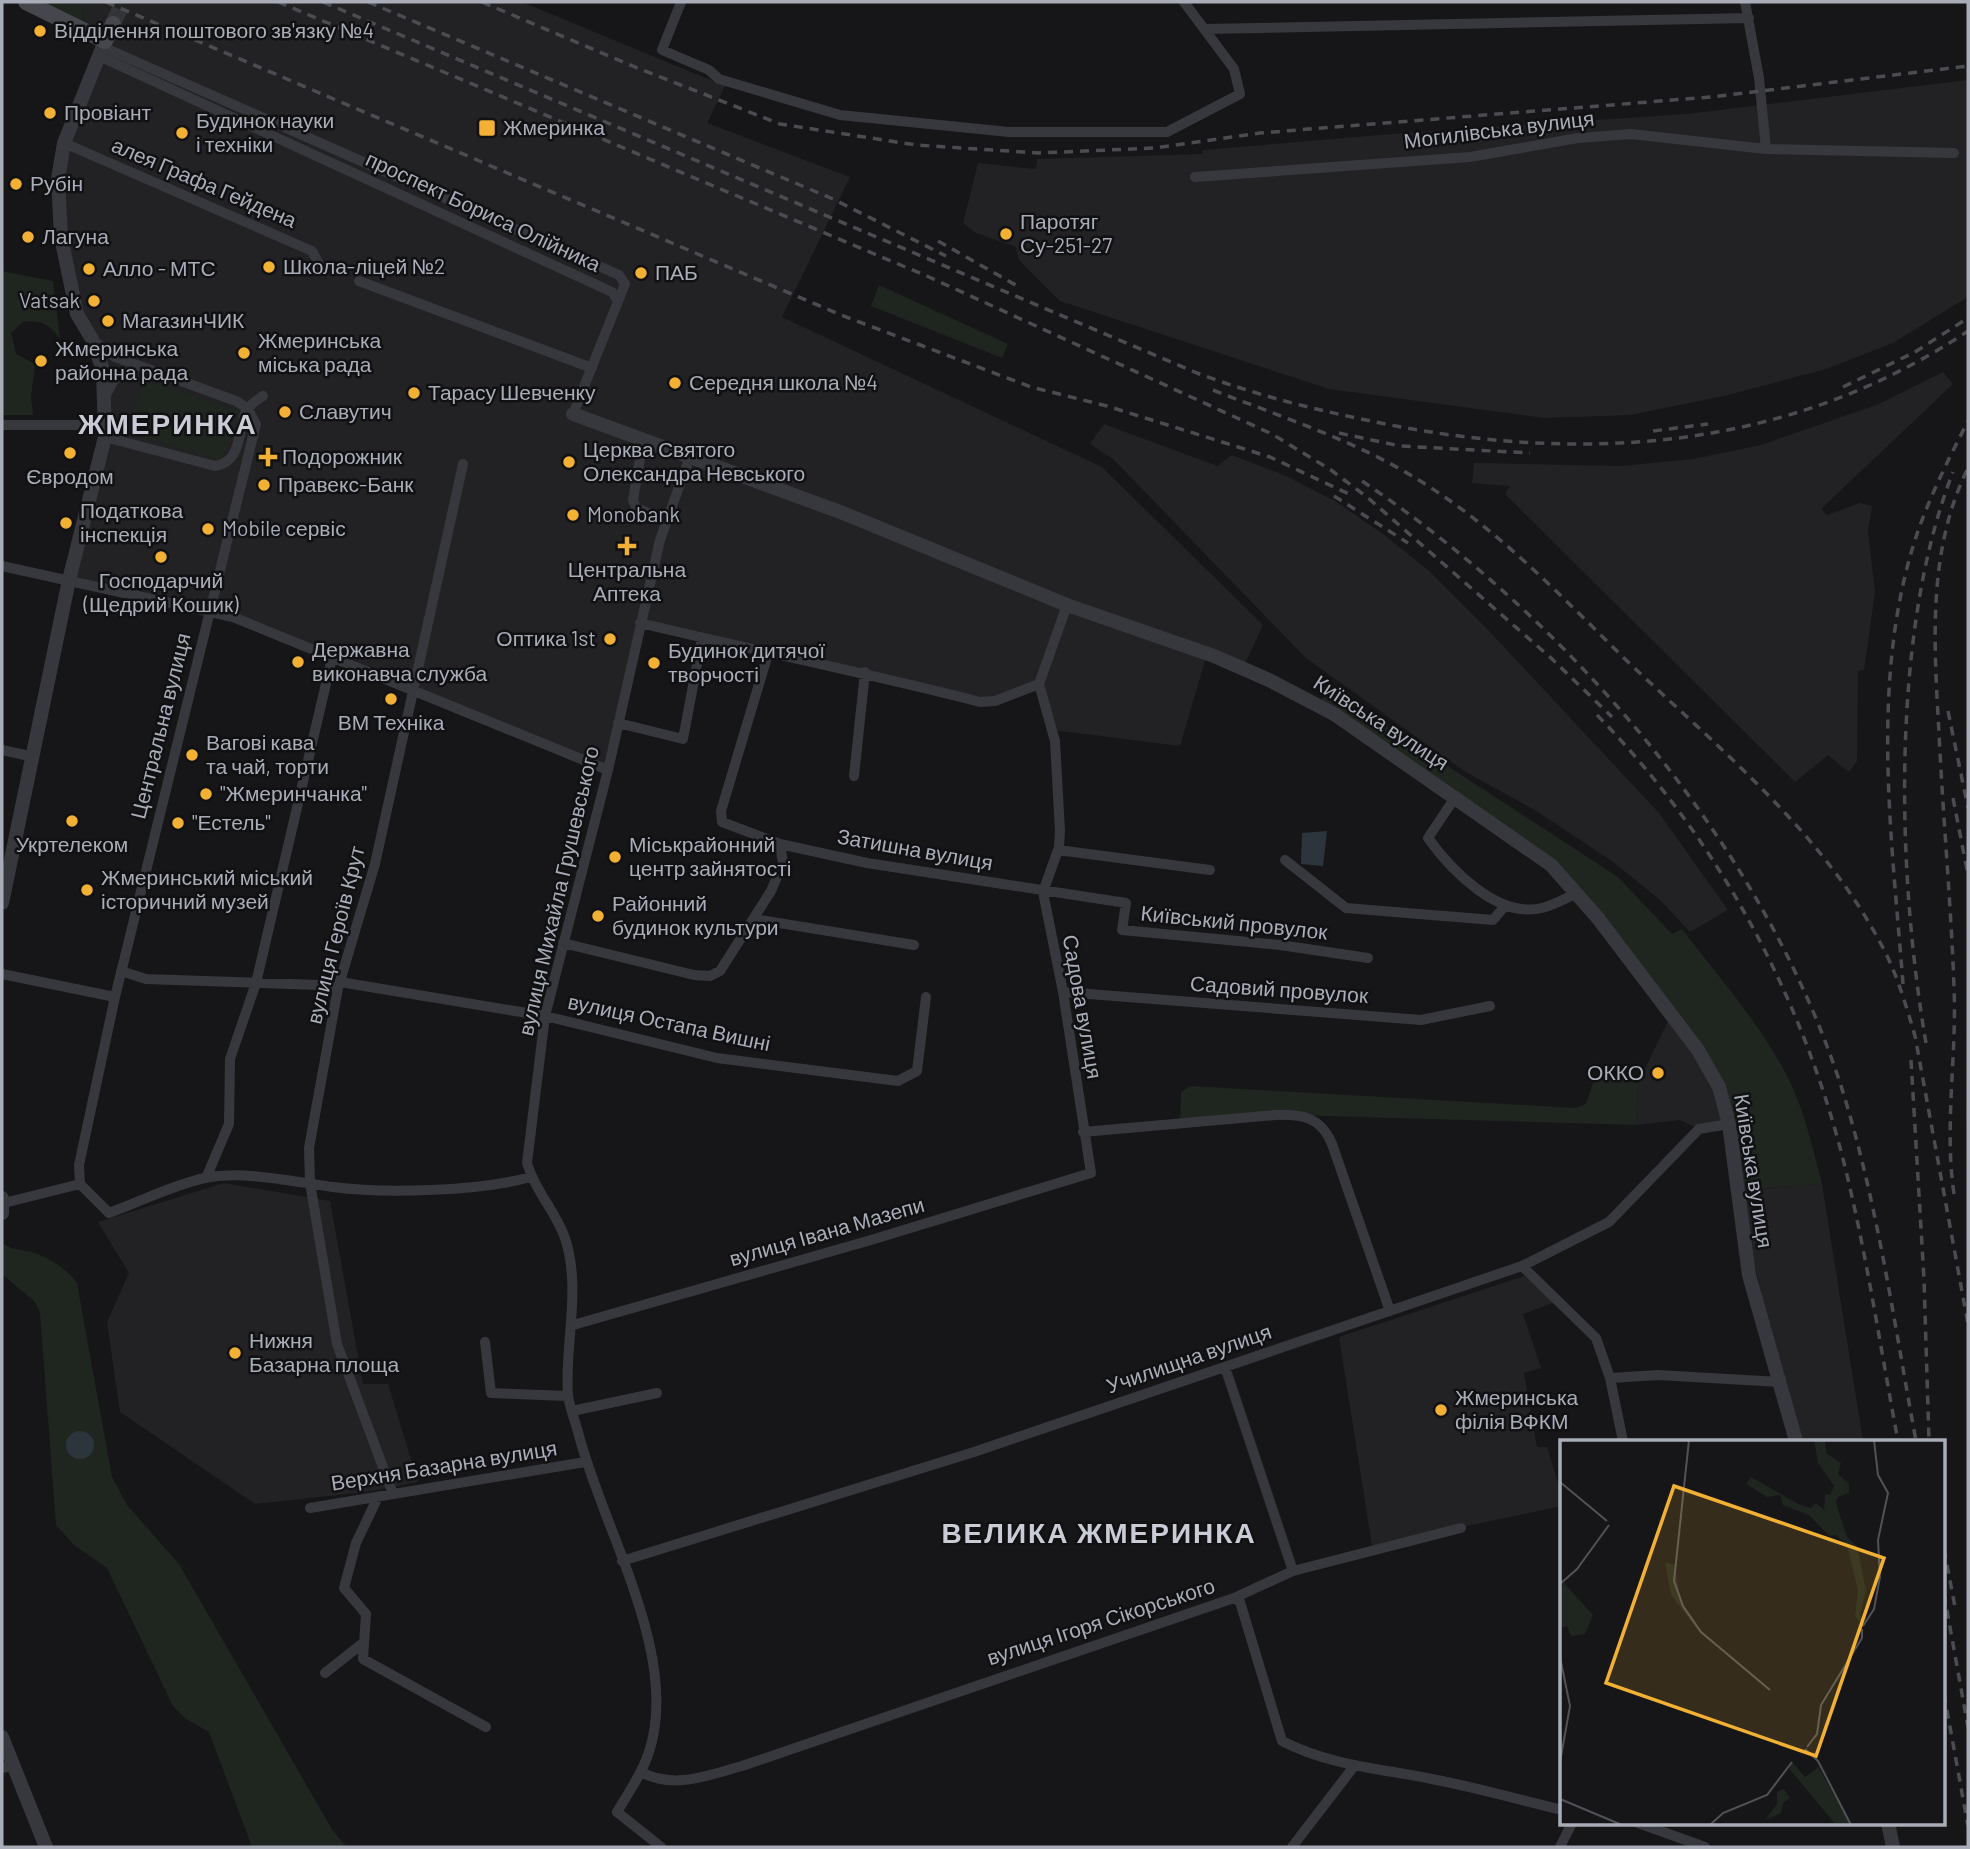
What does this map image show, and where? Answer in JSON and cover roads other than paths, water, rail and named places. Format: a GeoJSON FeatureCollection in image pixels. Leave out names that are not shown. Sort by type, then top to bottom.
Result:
{"type":"FeatureCollection","features":[{"type":"Feature","properties":{"kind":"main road"},"geometry":{"type":"LineString","coordinates":[[26,2],[102,48],[113,24]]}},
{"type":"Feature","properties":{"kind":"street"},"geometry":{"type":"LineString","coordinates":[[681,2],[662,50],[709,70],[719,79],[840,115],[997,131],[1167,132],[1240,94],[1234,69],[1184,2]]}},
{"type":"Feature","properties":{"kind":"street"},"geometry":{"type":"LineString","coordinates":[[1745,2],[1759,78],[1766,149]]}},
{"type":"Feature","properties":{"kind":"street"},"geometry":{"type":"LineString","coordinates":[[1204,29],[1749,18]]}},
{"type":"Feature","properties":{"kind":"street"},"geometry":{"type":"LineString","coordinates":[[2,902],[69,580],[105,431],[103,370],[92,339],[77,314],[61,237],[58,179],[64,143],[102,48]]}},
{"type":"Feature","properties":{"kind":"street","name":"проспект Бориса Олійника"},"geometry":{"type":"LineString","coordinates":[[102,48],[619,275],[625,284],[618,301]]}},
{"type":"Feature","properties":{"kind":"street","name":"проспект Бориса Олійника"},"geometry":{"type":"LineString","coordinates":[[102,48],[612,292],[618,301]]}},
{"type":"Feature","properties":{"kind":"street","name":"Могилівська вулиця"},"geometry":{"type":"LineString","coordinates":[[1195,177],[1470,157],[1578,138],[1631,134],[1766,149],[1954,153]]}},
{"type":"Feature","properties":{"kind":"street","name":"алея Графа Гейдена"},"geometry":{"type":"LineString","coordinates":[[64,143],[312,251],[320,266]]}},
{"type":"Feature","properties":{"kind":"street"},"geometry":{"type":"LineString","coordinates":[[359,281],[592,368]]}},
{"type":"Feature","properties":{"kind":"street"},"geometry":{"type":"LineString","coordinates":[[573,414],[618,301]]}},
{"type":"Feature","properties":{"kind":"street"},"geometry":{"type":"LineString","coordinates":[[92,339],[115,356],[135,365],[236,401],[247,408]]}},
{"type":"Feature","properties":{"kind":"street"},"geometry":{"type":"LineString","coordinates":[[105,397],[114,380],[135,365]]}},
{"type":"Feature","properties":{"kind":"street"},"geometry":{"type":"LineString","coordinates":[[2,425],[105,431],[215,466],[226,464],[234,457],[247,408],[262,396]]}},
{"type":"Feature","properties":{"kind":"street","name":"Центральна вулиця"},"geometry":{"type":"LineString","coordinates":[[80,1184],[79,1166],[121,971],[256,424],[247,408]]}},
{"type":"Feature","properties":{"kind":"street","name":"Київська вулиця"},"geometry":{"type":"LineString","coordinates":[[573,414],[689,459],[843,513],[1067,605],[1214,656],[1296,692],[1335,714],[1539,856],[1577,893],[1704,1060],[1719,1087],[1729,1124],[1748,1269],[1796,1440]]}},
{"type":"Feature","properties":{"kind":"street"},"geometry":{"type":"LineString","coordinates":[[643,441],[633,500],[636,508],[666,520]]}},
{"type":"Feature","properties":{"kind":"street","name":"вулиця Михайла Грушевського"},"geometry":{"type":"LineString","coordinates":[[661,1847],[617,1812],[641,1772],[656,1726],[658,1681],[622,1561],[585,1462],[572,1411],[569,1396],[573,1325],[571,1268],[565,1237],[531,1177],[527,1163],[545,1016],[608,770],[666,520],[689,459]]}},
{"type":"Feature","properties":{"kind":"street","name":"вулиця Героїв Крут"},"geometry":{"type":"LineString","coordinates":[[393,1494],[337,1345],[310,1183],[309,1148],[339,985],[375,864],[463,464]]}},
{"type":"Feature","properties":{"kind":"street"},"geometry":{"type":"LineString","coordinates":[[2,566],[233,617],[608,770]]}},
{"type":"Feature","properties":{"kind":"street"},"geometry":{"type":"LineString","coordinates":[[640,623],[768,654],[865,672],[988,703],[1039,684],[1067,605]]}},
{"type":"Feature","properties":{"kind":"street"},"geometry":{"type":"LineString","coordinates":[[618,723],[683,738],[702,638]]}},
{"type":"Feature","properties":{"kind":"street","name":"Затишна вулиця"},"geometry":{"type":"LineString","coordinates":[[768,654],[721,811],[722,822],[780,844],[867,863],[1044,892]]}},
{"type":"Feature","properties":{"kind":"street"},"geometry":{"type":"LineString","coordinates":[[206,1178],[229,1124],[230,1059],[256,983],[332,658]]}},
{"type":"Feature","properties":{"kind":"street"},"geometry":{"type":"LineString","coordinates":[[854,776],[865,672]]}},
{"type":"Feature","properties":{"kind":"street","name":"Садова вулиця"},"geometry":{"type":"LineString","coordinates":[[1039,684],[1055,741],[1058,850],[1044,892],[1063,992],[1091,1173]]}},
{"type":"Feature","properties":{"kind":"street"},"geometry":{"type":"LineString","coordinates":[[2,750],[34,757]]}},
{"type":"Feature","properties":{"kind":"street"},"geometry":{"type":"LineString","coordinates":[[1456,796],[1428,838],[1447,863],[1505,906],[1541,909],[1577,893]]}},
{"type":"Feature","properties":{"kind":"street"},"geometry":{"type":"LineString","coordinates":[[563,943],[694,975],[710,976],[720,971],[771,891],[783,863],[780,844]]}},
{"type":"Feature","properties":{"kind":"street"},"geometry":{"type":"LineString","coordinates":[[1058,850],[1210,870]]}},
{"type":"Feature","properties":{"kind":"street"},"geometry":{"type":"LineString","coordinates":[[1285,860],[1346,908],[1493,920],[1505,906]]}},
{"type":"Feature","properties":{"kind":"street","name":"Київський провулок"},"geometry":{"type":"LineString","coordinates":[[1044,892],[1126,903],[1122,930],[1280,945],[1368,958]]}},
{"type":"Feature","properties":{"kind":"street"},"geometry":{"type":"LineString","coordinates":[[754,919],[914,945]]}},
{"type":"Feature","properties":{"kind":"street"},"geometry":{"type":"LineString","coordinates":[[121,971],[146,979],[339,985],[545,1016]]}},
{"type":"Feature","properties":{"kind":"street"},"geometry":{"type":"LineString","coordinates":[[2,974],[115,997]]}},
{"type":"Feature","properties":{"kind":"street","name":"Садовий провулок"},"geometry":{"type":"LineString","coordinates":[[1063,992],[1422,1020],[1490,1006]]}},
{"type":"Feature","properties":{"kind":"street","name":"вулиця Остапа Вишні"},"geometry":{"type":"LineString","coordinates":[[545,1016],[717,1058],[898,1082],[917,1071],[926,997]]}},
{"type":"Feature","properties":{"kind":"street"},"geometry":{"type":"LineString","coordinates":[[1083,1132],[1275,1115],[1301,1115],[1314,1119],[1322,1126],[1332,1144],[1390,1311]]}},
{"type":"Feature","properties":{"kind":"street","name":"Училищна вулиця"},"geometry":{"type":"LineString","coordinates":[[622,1561],[886,1481],[1522,1266],[1609,1222],[1699,1129],[1729,1124]]}},
{"type":"Feature","properties":{"kind":"street","name":"вулиця Івана Мазепи"},"geometry":{"type":"LineString","coordinates":[[573,1325],[871,1240],[1091,1173]]}},
{"type":"Feature","properties":{"kind":"street"},"geometry":{"type":"LineString","coordinates":[[3,1205],[80,1184],[109,1213],[206,1178],[268,1178],[334,1188],[416,1189],[503,1185],[531,1177]]}},
{"type":"Feature","properties":{"kind":"street"},"geometry":{"type":"LineString","coordinates":[[1522,1266],[1596,1338],[1610,1378],[1623,1440]]}},
{"type":"Feature","properties":{"kind":"street"},"geometry":{"type":"LineString","coordinates":[[485,1342],[491,1393],[569,1396]]}},
{"type":"Feature","properties":{"kind":"street"},"geometry":{"type":"LineString","coordinates":[[1226,1367],[1293,1571]]}},
{"type":"Feature","properties":{"kind":"street"},"geometry":{"type":"LineString","coordinates":[[1610,1378],[1658,1375],[1780,1382]]}},
{"type":"Feature","properties":{"kind":"street"},"geometry":{"type":"LineString","coordinates":[[572,1411],[657,1393]]}},
{"type":"Feature","properties":{"kind":"street","name":"Верхня Базарна вулиця"},"geometry":{"type":"LineString","coordinates":[[310,1508],[585,1462]]}},
{"type":"Feature","properties":{"kind":"street"},"geometry":{"type":"LineString","coordinates":[[378,1497],[356,1543],[344,1588],[366,1614],[363,1660],[486,1727]]}},
{"type":"Feature","properties":{"kind":"street"},"geometry":{"type":"LineString","coordinates":[[1234,1598],[1293,1571],[1461,1528]]}},
{"type":"Feature","properties":{"kind":"street","name":"вулиця Ігоря Сікорського"},"geometry":{"type":"LineString","coordinates":[[641,1772],[657,1781],[684,1781],[742,1766],[1234,1598],[1240,1602],[1282,1741],[1305,1752],[1355,1765],[1492,1791],[1560,1809]]}},
{"type":"Feature","properties":{"kind":"street"},"geometry":{"type":"LineString","coordinates":[[325,1673],[363,1643]]}},
{"type":"Feature","properties":{"kind":"street"},"geometry":{"type":"LineString","coordinates":[[2,1737],[8,1767],[46,1847]]}},
{"type":"Feature","properties":{"kind":"street"},"geometry":{"type":"LineString","coordinates":[[1292,1847],[1355,1765]]}},
{"type":"Feature","properties":{"kind":"street"},"geometry":{"type":"LineString","coordinates":[[1560,1847],[1571,1825]]}},
{"type":"Feature","properties":{"kind":"street"},"geometry":{"type":"LineString","coordinates":[[1643,1825],[1700,1846]]}},
{"type":"Feature","properties":{"kind":"street"},"geometry":{"type":"LineString","coordinates":[[1888,1825],[1893,1847]]}},
{"type":"Feature","properties":{"kind":"tunnel"},"geometry":{"type":"LineString","coordinates":[[113,24],[123,2]]}},
{"type":"Feature","properties":{"kind":"railway"},"geometry":{"type":"LineString","coordinates":[[106,2],[841,315],[1031,387],[1107,406],[1270,457],[1351,495]]}},
{"type":"Feature","properties":{"kind":"railway"},"geometry":{"type":"LineString","coordinates":[[278,2],[929,277],[1272,434],[1331,470],[1367,497],[1551,658],[1612,717]]}},
{"type":"Feature","properties":{"kind":"railway"},"geometry":{"type":"LineString","coordinates":[[323,2],[1197,373],[1281,400],[1366,420],[1445,434],[1523,442],[1601,444],[1677,438],[1752,425],[1826,403],[1898,372],[1968,331]]}},
{"type":"Feature","properties":{"kind":"railway"},"geometry":{"type":"LineString","coordinates":[[368,2],[833,199],[946,256]]}},
{"type":"Feature","properties":{"kind":"railway"},"geometry":{"type":"LineString","coordinates":[[482,2],[635,67],[780,124],[916,145],[1038,153],[1155,148],[1260,133],[1711,97],[1968,66]]}},
{"type":"Feature","properties":{"kind":"railway"},"geometry":{"type":"LineString","coordinates":[[938,241],[1021,288]]}},
{"type":"Feature","properties":{"kind":"railway"},"geometry":{"type":"LineString","coordinates":[[1843,387],[1915,352],[1968,318]]}},
{"type":"Feature","properties":{"kind":"railway"},"geometry":{"type":"LineString","coordinates":[[1213,390],[1368,452],[1417,479],[1474,518],[1526,563],[1766,792],[1829,865],[1858,904],[1882,946],[1897,979],[1915,1036],[1968,1324]]}},
{"type":"Feature","properties":{"kind":"railway"},"geometry":{"type":"LineString","coordinates":[[1903,984],[1888,762],[1892,651],[1900,597],[1914,543],[1932,497],[1968,421]]}},
{"type":"Feature","properties":{"kind":"railway"},"geometry":{"type":"LineString","coordinates":[[1653,431],[1708,424]]}},
{"type":"Feature","properties":{"kind":"railway"},"geometry":{"type":"LineString","coordinates":[[1339,433],[1400,446],[1530,453]]}},
{"type":"Feature","properties":{"kind":"railway"},"geometry":{"type":"LineString","coordinates":[[1954,1194],[1950,1143],[1954,987],[1935,632],[1939,565],[1945,532],[1968,468]]}},
{"type":"Feature","properties":{"kind":"railway"},"geometry":{"type":"LineString","coordinates":[[1926,1043],[1909,906],[1905,755],[1909,679],[1918,606],[1933,536],[1953,472]]}},
{"type":"Feature","properties":{"kind":"railway"},"geometry":{"type":"LineString","coordinates":[[1362,481],[1441,538],[1517,603],[1589,675],[1656,753],[1716,835],[1769,921],[1813,1011],[1858,1144],[1877,1228],[1916,1440]]}},
{"type":"Feature","properties":{"kind":"railway"},"geometry":{"type":"LineString","coordinates":[[1334,496],[1408,543]]}},
{"type":"Feature","properties":{"kind":"railway"},"geometry":{"type":"LineString","coordinates":[[1948,711],[1968,808]]}},
{"type":"Feature","properties":{"kind":"railway"},"geometry":{"type":"LineString","coordinates":[[1597,715],[1640,762],[1715,864],[1777,975],[1802,1034],[1824,1094],[1851,1190],[1898,1440]]}},
{"type":"Feature","properties":{"kind":"railway"},"geometry":{"type":"LineString","coordinates":[[1953,798],[1968,875]]}},
{"type":"Feature","properties":{"kind":"railway"},"geometry":{"type":"LineString","coordinates":[[1911,1060],[1924,1279],[1929,1440]]}},
{"type":"Feature","properties":{"kind":"railway"},"geometry":{"type":"LineString","coordinates":[[1946,1560],[1955,1607]]}},
{"type":"Feature","properties":{"kind":"railway"},"geometry":{"type":"LineString","coordinates":[[1946,1605],[1968,1727]]}},
{"type":"Feature","properties":{"kind":"railway"},"geometry":{"type":"LineString","coordinates":[[1946,1705],[1968,1826]]}},
{"type":"Feature","properties":{"kind":"place","name":"Відділення поштового зв'язку №4"},"geometry":{"type":"Point","coordinates":[40,31]}},
{"type":"Feature","properties":{"kind":"place","name":"Провіант"},"geometry":{"type":"Point","coordinates":[50,113]}},
{"type":"Feature","properties":{"kind":"place","name":"Жмеринка"},"geometry":{"type":"Point","coordinates":[487,128]}},
{"type":"Feature","properties":{"kind":"place","name":"Будинок науки і техніки"},"geometry":{"type":"Point","coordinates":[182,133]}},
{"type":"Feature","properties":{"kind":"place","name":"Рубін"},"geometry":{"type":"Point","coordinates":[16,184]}},
{"type":"Feature","properties":{"kind":"place","name":"Паротяг Су-251-27"},"geometry":{"type":"Point","coordinates":[1006,234]}},
{"type":"Feature","properties":{"kind":"place","name":"Лагуна"},"geometry":{"type":"Point","coordinates":[28,237]}},
{"type":"Feature","properties":{"kind":"place","name":"Школа-ліцей №2"},"geometry":{"type":"Point","coordinates":[269,267]}},
{"type":"Feature","properties":{"kind":"place","name":"Алло - МТС"},"geometry":{"type":"Point","coordinates":[89,269]}},
{"type":"Feature","properties":{"kind":"place","name":"ПАБ"},"geometry":{"type":"Point","coordinates":[641,273]}},
{"type":"Feature","properties":{"kind":"place","name":"Vatsak"},"geometry":{"type":"Point","coordinates":[94,301]}},
{"type":"Feature","properties":{"kind":"place","name":"МагазинЧИК"},"geometry":{"type":"Point","coordinates":[108,321]}},
{"type":"Feature","properties":{"kind":"place","name":"Жмеринська міська рада"},"geometry":{"type":"Point","coordinates":[244,353]}},
{"type":"Feature","properties":{"kind":"place","name":"Жмеринська районна рада"},"geometry":{"type":"Point","coordinates":[41,361]}},
{"type":"Feature","properties":{"kind":"place","name":"Середня школа №4"},"geometry":{"type":"Point","coordinates":[675,383]}},
{"type":"Feature","properties":{"kind":"place","name":"Тарасу Шевченку"},"geometry":{"type":"Point","coordinates":[414,393]}},
{"type":"Feature","properties":{"kind":"place","name":"Славутич"},"geometry":{"type":"Point","coordinates":[285,412]}},
{"type":"Feature","properties":{"kind":"place","name":"Євродом"},"geometry":{"type":"Point","coordinates":[70,453]}},
{"type":"Feature","properties":{"kind":"place","name":"Подорожник"},"geometry":{"type":"Point","coordinates":[268,457]}},
{"type":"Feature","properties":{"kind":"place","name":"Церква Святого Олександра Невського"},"geometry":{"type":"Point","coordinates":[569,462]}},
{"type":"Feature","properties":{"kind":"place","name":"Правекс-Банк"},"geometry":{"type":"Point","coordinates":[264,485]}},
{"type":"Feature","properties":{"kind":"place","name":"Monobank"},"geometry":{"type":"Point","coordinates":[573,515]}},
{"type":"Feature","properties":{"kind":"place","name":"Податкова інспекція"},"geometry":{"type":"Point","coordinates":[66,523]}},
{"type":"Feature","properties":{"kind":"place","name":"Mobile сервіс"},"geometry":{"type":"Point","coordinates":[208,529]}},
{"type":"Feature","properties":{"kind":"place","name":"Центральна Аптека"},"geometry":{"type":"Point","coordinates":[627,546]}},
{"type":"Feature","properties":{"kind":"place","name":"Господарчий (Щедрий Кошик)"},"geometry":{"type":"Point","coordinates":[161,557]}},
{"type":"Feature","properties":{"kind":"place","name":"Оптика 1st"},"geometry":{"type":"Point","coordinates":[610,639]}},
{"type":"Feature","properties":{"kind":"place","name":"Державна виконавча служба"},"geometry":{"type":"Point","coordinates":[298,662]}},
{"type":"Feature","properties":{"kind":"place","name":"Будинок дитячої творчості"},"geometry":{"type":"Point","coordinates":[654,663]}},
{"type":"Feature","properties":{"kind":"place","name":"ВМ Техніка"},"geometry":{"type":"Point","coordinates":[391,699]}},
{"type":"Feature","properties":{"kind":"place","name":"Вагові кава та чай, торти"},"geometry":{"type":"Point","coordinates":[192,755]}},
{"type":"Feature","properties":{"kind":"place","name":"\"Жмеринчанка\""},"geometry":{"type":"Point","coordinates":[206,794]}},
{"type":"Feature","properties":{"kind":"place","name":"Укртелеком"},"geometry":{"type":"Point","coordinates":[72,821]}},
{"type":"Feature","properties":{"kind":"place","name":"\"Естель\""},"geometry":{"type":"Point","coordinates":[178,823]}},
{"type":"Feature","properties":{"kind":"place","name":"Міськрайонний центр зайнятості"},"geometry":{"type":"Point","coordinates":[615,857]}},
{"type":"Feature","properties":{"kind":"place","name":"Жмеринський міський історичний музей"},"geometry":{"type":"Point","coordinates":[87,890]}},
{"type":"Feature","properties":{"kind":"place","name":"Районний будинок культури"},"geometry":{"type":"Point","coordinates":[598,916]}},
{"type":"Feature","properties":{"kind":"place","name":"ОККО"},"geometry":{"type":"Point","coordinates":[1658,1073]}},
{"type":"Feature","properties":{"kind":"place","name":"Нижня Базарна площа"},"geometry":{"type":"Point","coordinates":[235,1353]}},
{"type":"Feature","properties":{"kind":"place","name":"Жмеринська філія ВФКМ"},"geometry":{"type":"Point","coordinates":[1441,1410]}},
{"type":"Feature","properties":{"kind":"district","name":"ЖМЕРИНКА"},"geometry":{"type":"Point","coordinates":[168,424]}},
{"type":"Feature","properties":{"kind":"district","name":"ВЕЛИКА ЖМЕРИНКА"},"geometry":{"type":"Point","coordinates":[1099,1533]}}]}
